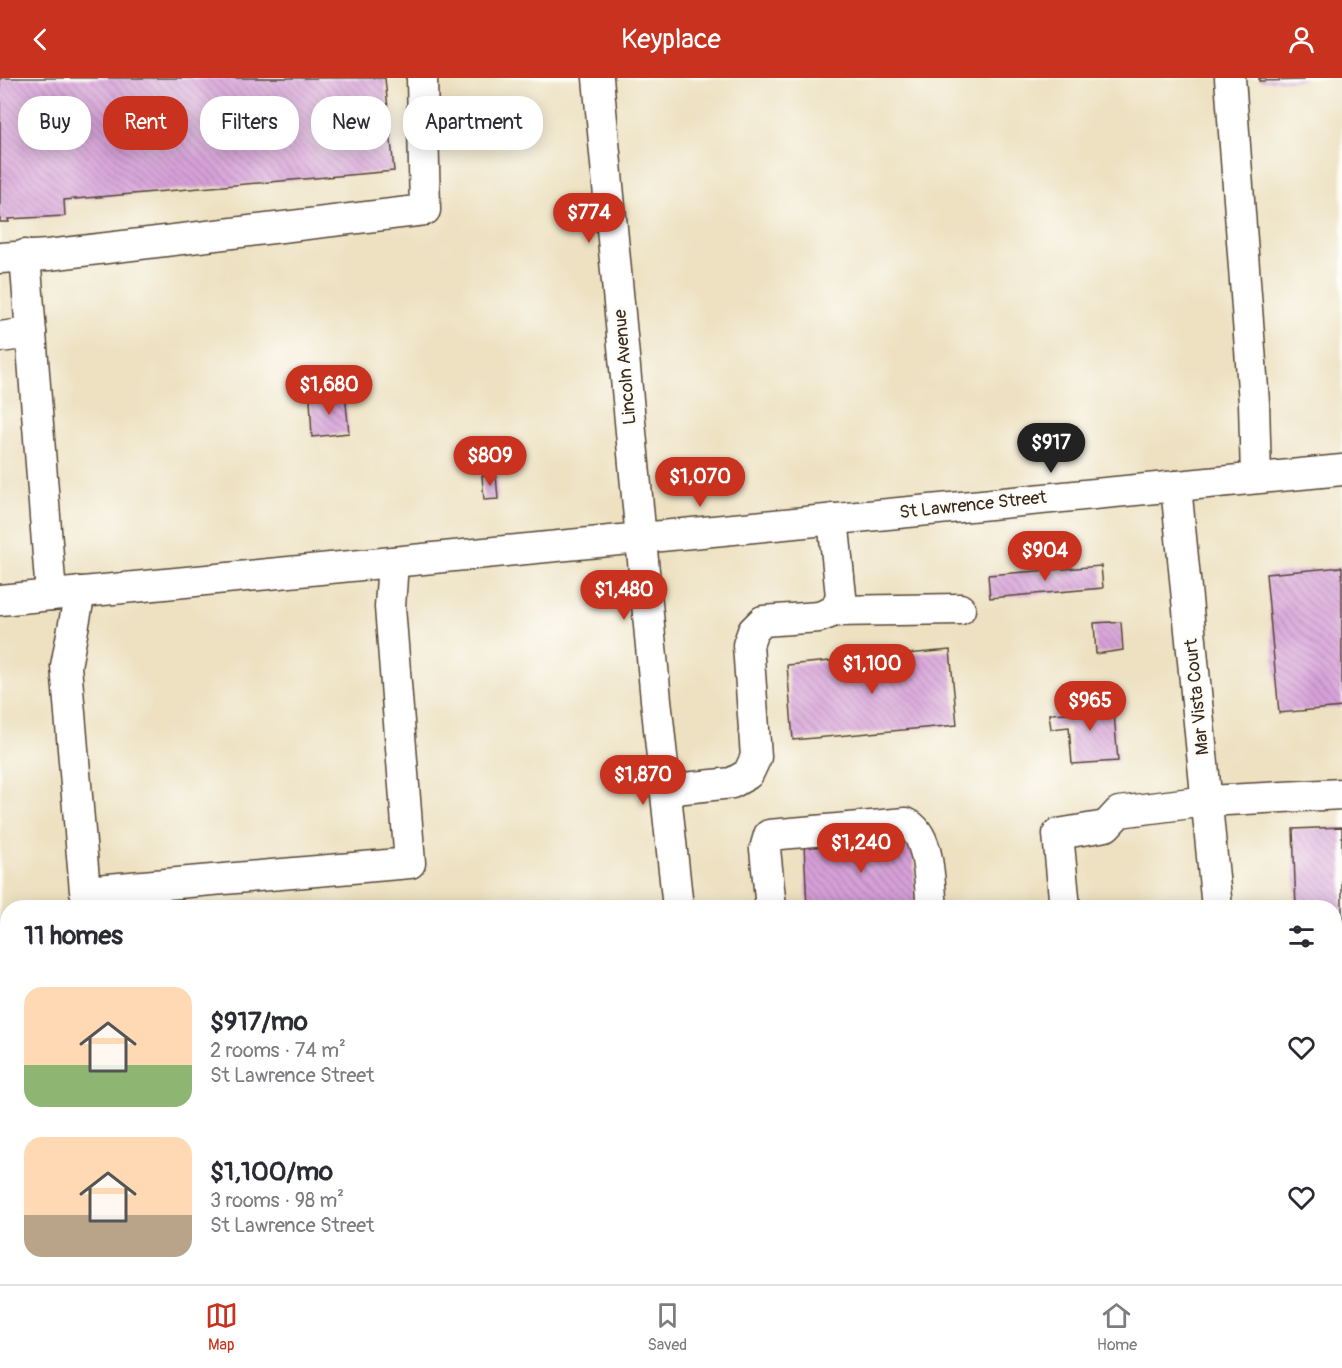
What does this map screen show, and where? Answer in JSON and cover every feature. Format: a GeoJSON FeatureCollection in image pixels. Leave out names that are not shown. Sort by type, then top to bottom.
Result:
{"type":"FeatureCollection","features":[{"type":"Feature","properties":{"kind":"street"},"geometry":{"type":"LineString","coordinates":[[393,562],[390,607],[410,863],[85,891],[66,666],[65,594],[31,333],[12,256],[48,255],[425,210],[422,78]]}},
{"type":"Feature","properties":{"kind":"street","name":"Lincoln Avenue"},"geometry":{"type":"LineString","coordinates":[[598,78],[640,537],[677,900]]}},
{"type":"Feature","properties":{"kind":"street"},"geometry":{"type":"LineString","coordinates":[[1230,78],[1254,403],[1256,478]]}},
{"type":"Feature","properties":{"kind":"street"},"geometry":{"type":"LineString","coordinates":[[0,337],[31,333]]}},
{"type":"Feature","properties":{"kind":"street","name":"St Lawrence Street"},"geometry":{"type":"LineString","coordinates":[[0,600],[1342,470]]}},
{"type":"Feature","properties":{"kind":"street","name":"Mar Vista Court"},"geometry":{"type":"LineString","coordinates":[[1176,486],[1216,900]]}},
{"type":"Feature","properties":{"kind":"street"},"geometry":{"type":"LineString","coordinates":[[833,519],[841,596],[834,611]]}},
{"type":"Feature","properties":{"kind":"street"},"geometry":{"type":"LineString","coordinates":[[665,790],[732,783],[748,774],[756,757],[748,645],[753,631],[763,621],[819,617],[834,611],[960,609]]}},
{"type":"Feature","properties":{"kind":"street"},"geometry":{"type":"LineString","coordinates":[[1064,900],[1058,834],[1106,826],[1119,812],[1208,801],[1342,794]]}},
{"type":"Feature","properties":{"kind":"street"},"geometry":{"type":"LineString","coordinates":[[770,900],[765,849],[769,835],[906,824],[914,827],[925,846],[931,900]]}},
{"type":"Feature","properties":{"kind":"building"},"geometry":{"type":"Polygon","coordinates":[[[0,78],[385,78],[387,96],[311,96],[311,150],[391,150],[391,140],[394,171],[64,200],[65,216],[8,219],[9,222],[0,222],[0,78]]]}},
{"type":"Feature","properties":{"kind":"building"},"geometry":{"type":"Polygon","coordinates":[[[1259,78],[1304,78],[1304,80],[1259,81],[1259,78]]]}},
{"type":"Feature","properties":{"kind":"building"},"geometry":{"type":"Polygon","coordinates":[[[345,394],[349,433],[312,437],[310,399],[345,394]]]}},
{"type":"Feature","properties":{"kind":"building"},"geometry":{"type":"Polygon","coordinates":[[[496,475],[498,499],[484,500],[482,476],[496,475]]]}},
{"type":"Feature","properties":{"kind":"building"},"geometry":{"type":"Polygon","coordinates":[[[1101,566],[1103,588],[990,598],[988,575],[1101,566]]]}},
{"type":"Feature","properties":{"kind":"building"},"geometry":{"type":"Polygon","coordinates":[[[1342,567],[1342,707],[1279,713],[1266,574],[1342,567]]]}},
{"type":"Feature","properties":{"kind":"building"},"geometry":{"type":"Polygon","coordinates":[[[1121,622],[1123,650],[1096,654],[1094,623],[1121,622]]]}},
{"type":"Feature","properties":{"kind":"building"},"geometry":{"type":"Polygon","coordinates":[[[950,650],[957,725],[793,740],[787,665],[950,650]]]}},
{"type":"Feature","properties":{"kind":"building"},"geometry":{"type":"Polygon","coordinates":[[[1113,702],[1118,761],[1072,764],[1069,727],[1051,729],[1049,714],[1067,713],[1066,706],[1113,702]]]}},
{"type":"Feature","properties":{"kind":"building"},"geometry":{"type":"Polygon","coordinates":[[[1342,827],[1342,900],[1296,900],[1293,829],[1342,827]]]}},
{"type":"Feature","properties":{"kind":"building"},"geometry":{"type":"Polygon","coordinates":[[[913,838],[916,900],[807,900],[804,844],[913,838]]]}}]}
